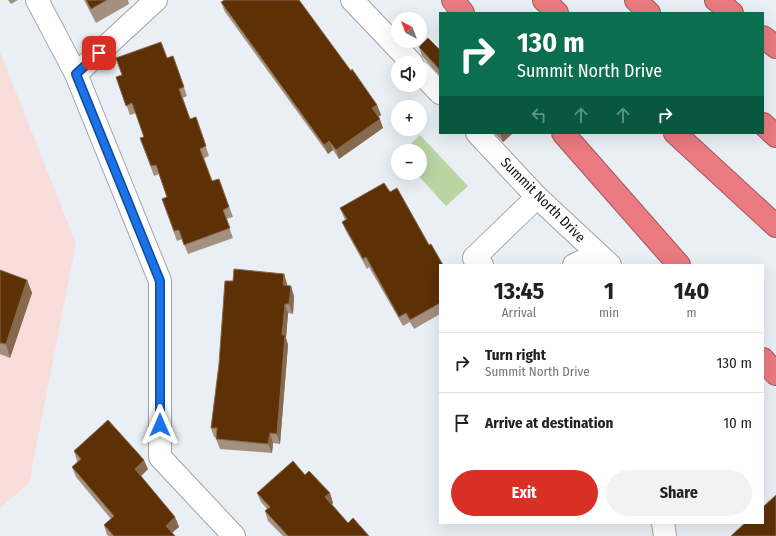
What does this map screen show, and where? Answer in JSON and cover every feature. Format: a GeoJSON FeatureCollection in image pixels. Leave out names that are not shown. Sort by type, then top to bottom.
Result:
{"type":"FeatureCollection","features":[{"type":"Feature","properties":{"kind":"highway"},"geometry":{"type":"LineString","coordinates":[[453,0],[462,12]]}},
{"type":"Feature","properties":{"kind":"highway"},"geometry":{"type":"LineString","coordinates":[[544,0],[556,12]]}},
{"type":"Feature","properties":{"kind":"highway"},"geometry":{"type":"LineString","coordinates":[[636,0],[648,12]]}},
{"type":"Feature","properties":{"kind":"highway"},"geometry":{"type":"LineString","coordinates":[[716,0],[731,12]]}},
{"type":"Feature","properties":{"kind":"highway"},"geometry":{"type":"LineString","coordinates":[[764,38],[776,47]]}},
{"type":"Feature","properties":{"kind":"highway"},"geometry":{"type":"LineString","coordinates":[[764,125],[776,136]]}},
{"type":"Feature","properties":{"kind":"highway"},"geometry":{"type":"LineString","coordinates":[[564,134],[678,264]]}},
{"type":"Feature","properties":{"kind":"highway"},"geometry":{"type":"LineString","coordinates":[[676,134],[773,224]]}},
{"type":"Feature","properties":{"kind":"highway"},"geometry":{"type":"LineString","coordinates":[[764,361],[776,374]]}},
{"type":"Feature","properties":{"kind":"street"},"geometry":{"type":"LineString","coordinates":[[37,0],[76,74],[160,281],[160,457],[234,536]]}},
{"type":"Feature","properties":{"kind":"street"},"geometry":{"type":"LineString","coordinates":[[76,74],[156,0]]}},
{"type":"Feature","properties":{"kind":"street"},"geometry":{"type":"LineString","coordinates":[[352,0],[405,56]]}},
{"type":"Feature","properties":{"kind":"street"},"geometry":{"type":"LineString","coordinates":[[427,79],[439,92]]}},
{"type":"Feature","properties":{"kind":"street","name":"Summit North Drive"},"geometry":{"type":"LineString","coordinates":[[478,134],[537,197],[604,260]]}},
{"type":"Feature","properties":{"kind":"street"},"geometry":{"type":"LineString","coordinates":[[481,264],[474,258],[537,197]]}},
{"type":"Feature","properties":{"kind":"street"},"geometry":{"type":"LineString","coordinates":[[580,264],[604,260]]}},
{"type":"Feature","properties":{"kind":"street"},"geometry":{"type":"LineString","coordinates":[[662,524],[664,536]]}},
{"type":"Feature","properties":{"kind":"shaded area"},"geometry":{"type":"Polygon","coordinates":[[[0,52],[76,243],[29,483],[0,508],[0,52]]]}},
{"type":"Feature","properties":{"kind":"green space"},"geometry":{"type":"Polygon","coordinates":[[[419,136],[421,136],[468,186],[446,206],[422,180],[427,180],[427,144],[410,144],[419,136]]]}},
{"type":"Feature","properties":{"kind":"building"},"geometry":{"type":"Polygon","coordinates":[[[86,0],[107,0],[91,9],[86,0]]]}},
{"type":"Feature","properties":{"kind":"building"},"geometry":{"type":"Polygon","coordinates":[[[225,0],[299,0],[351,71],[352,69],[377,105],[372,108],[380,119],[336,150],[329,141],[324,145],[221,2],[225,0]]]}},
{"type":"Feature","properties":{"kind":"building"},"geometry":{"type":"Polygon","coordinates":[[[428,38],[439,49],[439,69],[420,48],[427,48],[428,38]]]}},
{"type":"Feature","properties":{"kind":"building"},"geometry":{"type":"Polygon","coordinates":[[[161,42],[167,58],[173,56],[184,87],[179,89],[190,119],[196,117],[206,146],[200,149],[212,181],[219,179],[229,207],[223,210],[230,228],[184,245],[179,230],[174,231],[162,199],[167,197],[156,165],[151,166],[140,138],[144,137],[132,103],[126,106],[116,77],[122,75],[116,58],[161,42]]]}},
{"type":"Feature","properties":{"kind":"building"},"geometry":{"type":"Polygon","coordinates":[[[384,183],[390,192],[397,188],[429,245],[431,244],[442,264],[439,264],[439,304],[410,320],[406,313],[399,317],[366,257],[363,259],[342,222],[347,219],[340,208],[384,183]]]}},
{"type":"Feature","properties":{"kind":"building"},"geometry":{"type":"Polygon","coordinates":[[[234,269],[284,274],[283,285],[291,286],[289,304],[285,304],[282,335],[285,335],[277,434],[270,433],[268,444],[216,439],[217,428],[211,428],[219,364],[225,281],[233,281],[234,269]]]}},
{"type":"Feature","properties":{"kind":"building"},"geometry":{"type":"Polygon","coordinates":[[[0,270],[27,280],[6,344],[0,343],[0,270]]]}},
{"type":"Feature","properties":{"kind":"building"},"geometry":{"type":"Polygon","coordinates":[[[108,420],[144,460],[135,469],[175,517],[166,526],[175,536],[114,536],[104,525],[114,516],[72,467],[81,459],[74,451],[108,420]]]}},
{"type":"Feature","properties":{"kind":"building"},"geometry":{"type":"Polygon","coordinates":[[[293,461],[305,475],[309,471],[330,493],[325,497],[348,523],[353,518],[369,536],[288,536],[265,511],[270,507],[257,493],[293,461]]]}},
{"type":"Feature","properties":{"kind":"building"},"geometry":{"type":"Polygon","coordinates":[[[776,495],[776,536],[731,536],[744,524],[764,524],[764,506],[776,495]]]}},
{"type":"Feature","properties":{"kind":"route"},"geometry":{"type":"LineString","coordinates":[[99,53],[76,74],[160,281],[160,425]]}}]}
